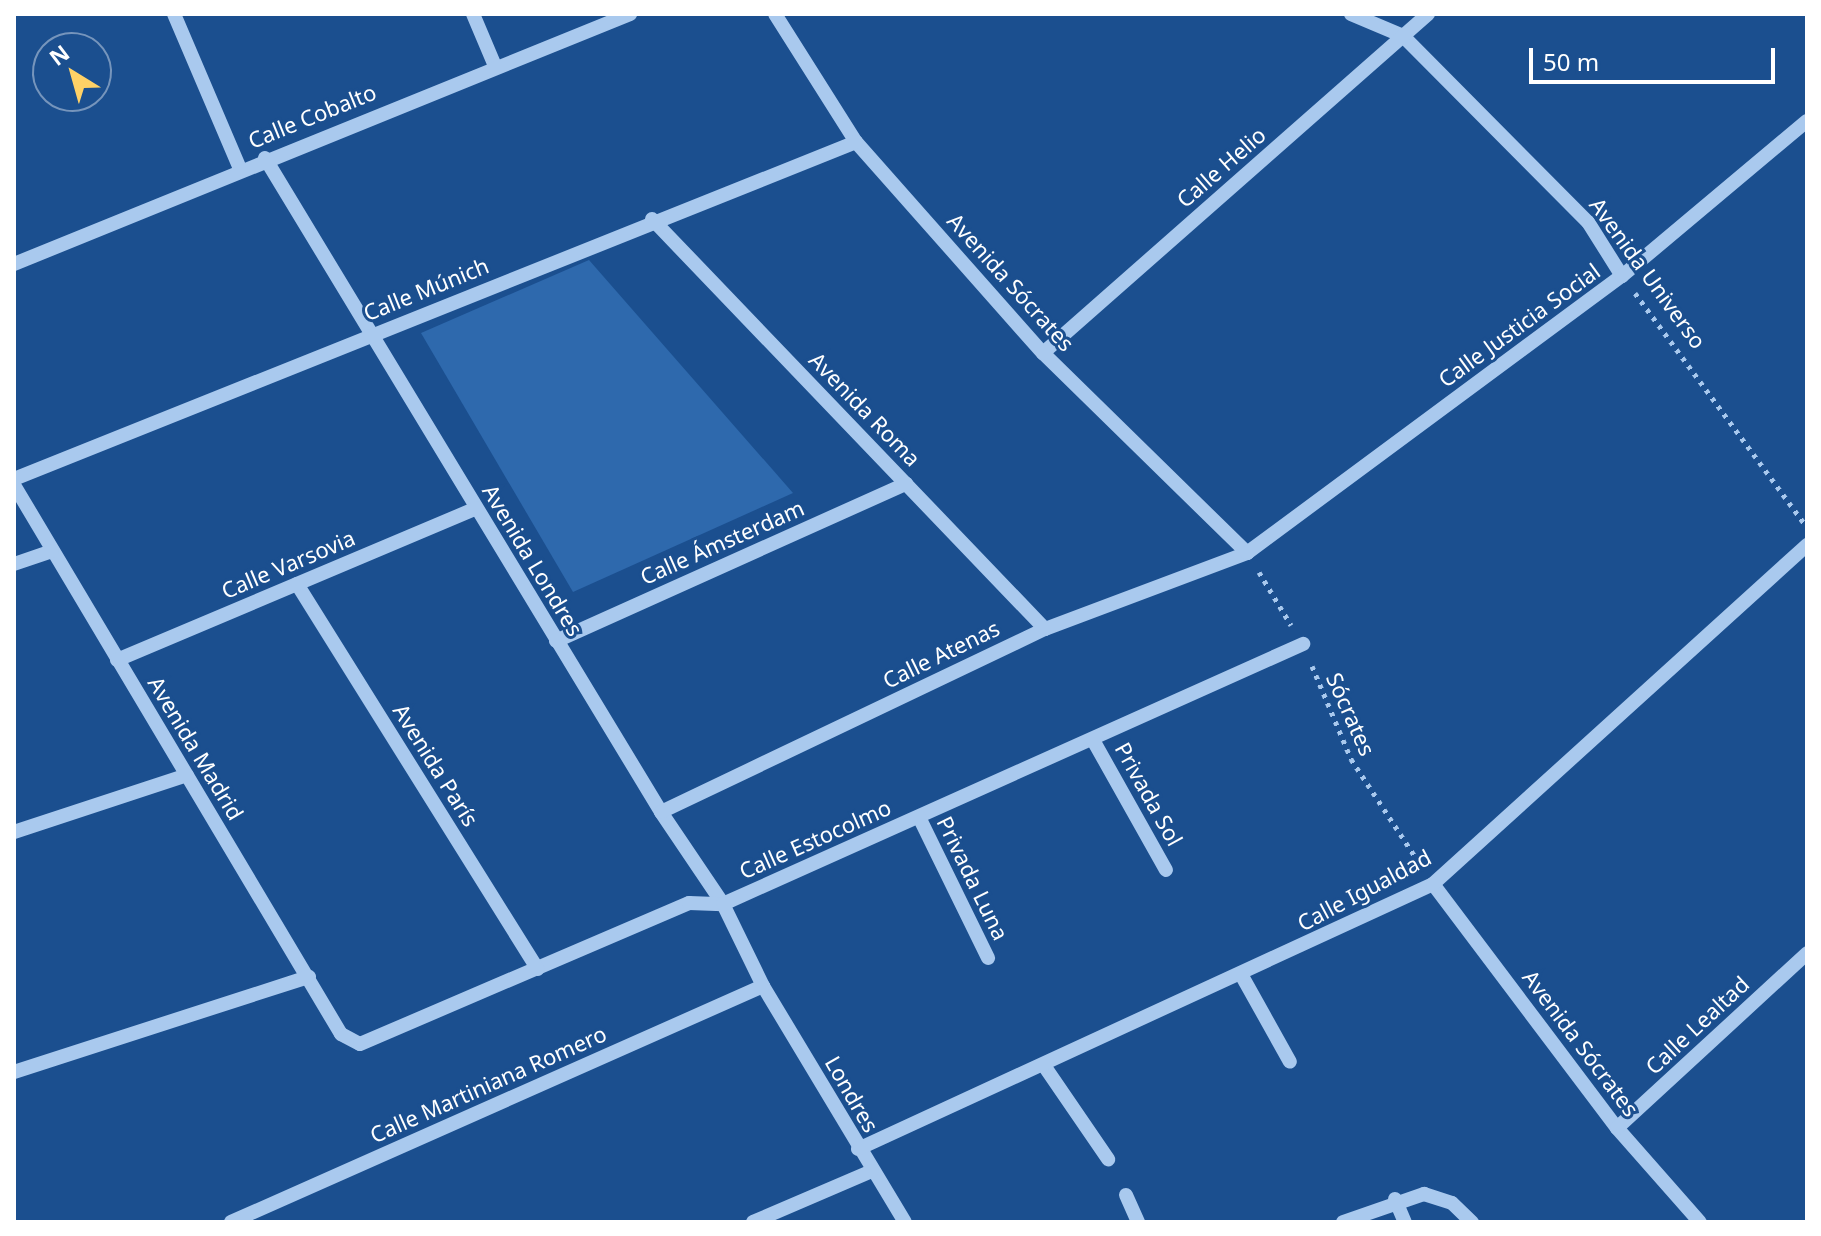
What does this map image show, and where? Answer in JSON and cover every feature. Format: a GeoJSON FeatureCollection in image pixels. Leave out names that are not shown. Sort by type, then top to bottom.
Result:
{"type":"FeatureCollection","features":[{"type":"Feature","properties":{"kind":"street"},"geometry":{"type":"LineString","coordinates":[[174,14],[240,169]]}},
{"type":"Feature","properties":{"kind":"street"},"geometry":{"type":"LineString","coordinates":[[473,14],[495,66]]}},
{"type":"Feature","properties":{"kind":"street","name":"Calle Cobalto"},"geometry":{"type":"LineString","coordinates":[[14,264],[265,158],[630,14]]}},
{"type":"Feature","properties":{"kind":"street","name":"Avenida Sócrates"},"geometry":{"type":"LineString","coordinates":[[775,14],[856,142],[1043,353],[1247,553]]}},
{"type":"Feature","properties":{"kind":"street","name":"Avenida Universo"},"geometry":{"type":"LineString","coordinates":[[1351,14],[1403,36],[1588,222],[1622,276]]}},
{"type":"Feature","properties":{"kind":"street","name":"Calle Helio"},"geometry":{"type":"LineString","coordinates":[[1043,353],[1428,14]]}},
{"type":"Feature","properties":{"kind":"street","name":"Calle Justicia Social"},"geometry":{"type":"LineString","coordinates":[[1247,553],[1622,276],[1807,121]]}},
{"type":"Feature","properties":{"kind":"street","name":"Calle Múnich"},"geometry":{"type":"LineString","coordinates":[[14,479],[652,219],[856,142]]}},
{"type":"Feature","properties":{"kind":"street","name":"Avenida Londres"},"geometry":{"type":"LineString","coordinates":[[265,158],[556,641],[661,812],[723,904],[763,986]]}},
{"type":"Feature","properties":{"kind":"street","name":"Avenida Roma"},"geometry":{"type":"LineString","coordinates":[[652,219],[1045,629]]}},
{"type":"Feature","properties":{"kind":"street","name":"Calle Ámsterdam"},"geometry":{"type":"LineString","coordinates":[[556,641],[906,484]]}},
{"type":"Feature","properties":{"kind":"street","name":"Avenida Madrid"},"geometry":{"type":"LineString","coordinates":[[14,485],[341,1034]]}},
{"type":"Feature","properties":{"kind":"street","name":"Calle Varsovia"},"geometry":{"type":"LineString","coordinates":[[117,660],[476,508]]}},
{"type":"Feature","properties":{"kind":"street","name":"Calle Igualdad"},"geometry":{"type":"LineString","coordinates":[[858,1149],[1045,1067],[1433,884],[1807,545]]}},
{"type":"Feature","properties":{"kind":"street"},"geometry":{"type":"LineString","coordinates":[[14,564],[52,551]]}},
{"type":"Feature","properties":{"kind":"street","name":"Calle Atenas"},"geometry":{"type":"LineString","coordinates":[[661,812],[1045,629],[1247,553]]}},
{"type":"Feature","properties":{"kind":"street","name":"Avenida París"},"geometry":{"type":"LineString","coordinates":[[297,584],[538,969]]}},
{"type":"Feature","properties":{"kind":"street","name":"Calle Estocolmo"},"geometry":{"type":"LineString","coordinates":[[341,1034],[371,1042],[689,903],[723,904],[1303,644]]}},
{"type":"Feature","properties":{"kind":"street","name":"Privada Sol"},"geometry":{"type":"LineString","coordinates":[[1093,740],[1166,870]]}},
{"type":"Feature","properties":{"kind":"street"},"geometry":{"type":"LineString","coordinates":[[14,832],[187,775]]}},
{"type":"Feature","properties":{"kind":"street","name":"Privada Luna"},"geometry":{"type":"LineString","coordinates":[[919,817],[988,958]]}},
{"type":"Feature","properties":{"kind":"street","name":"Avenida Sócrates"},"geometry":{"type":"LineString","coordinates":[[1433,884],[1617,1128],[1700,1222]]}},
{"type":"Feature","properties":{"kind":"street","name":"Calle Lealtad"},"geometry":{"type":"LineString","coordinates":[[1617,1128],[1807,953]]}},
{"type":"Feature","properties":{"kind":"street"},"geometry":{"type":"LineString","coordinates":[[1242,976],[1290,1062]]}},
{"type":"Feature","properties":{"kind":"street"},"geometry":{"type":"LineString","coordinates":[[14,1072],[309,977]]}},
{"type":"Feature","properties":{"kind":"street","name":"Londres"},"geometry":{"type":"LineString","coordinates":[[763,986],[858,1149],[905,1222]]}},
{"type":"Feature","properties":{"kind":"street","name":"Calle Martiniana Romero"},"geometry":{"type":"LineString","coordinates":[[231,1222],[763,986]]}},
{"type":"Feature","properties":{"kind":"street"},"geometry":{"type":"LineString","coordinates":[[1045,1067],[1108,1159]]}},
{"type":"Feature","properties":{"kind":"street"},"geometry":{"type":"LineString","coordinates":[[753,1222],[872,1171]]}},
{"type":"Feature","properties":{"kind":"street"},"geometry":{"type":"LineString","coordinates":[[1126,1195],[1138,1222]]}},
{"type":"Feature","properties":{"kind":"street"},"geometry":{"type":"LineString","coordinates":[[1343,1222],[1395,1199],[1439,1196],[1472,1222]]}},
{"type":"Feature","properties":{"kind":"street"},"geometry":{"type":"LineString","coordinates":[[1395,1199],[1405,1222]]}},
{"type":"Feature","properties":{"kind":"path","name":"Avenida Universo"},"geometry":{"type":"LineString","coordinates":[[1622,276],[1807,528]]}},
{"type":"Feature","properties":{"kind":"path","name":"Sócrates"},"geometry":{"type":"LineString","coordinates":[[1247,553],[1303,644],[1351,759],[1433,884]]}},
{"type":"Feature","properties":{"kind":"shaded area"},"geometry":{"type":"Polygon","coordinates":[[[589,260],[793,493],[573,592],[421,333],[589,260]]]}}]}
